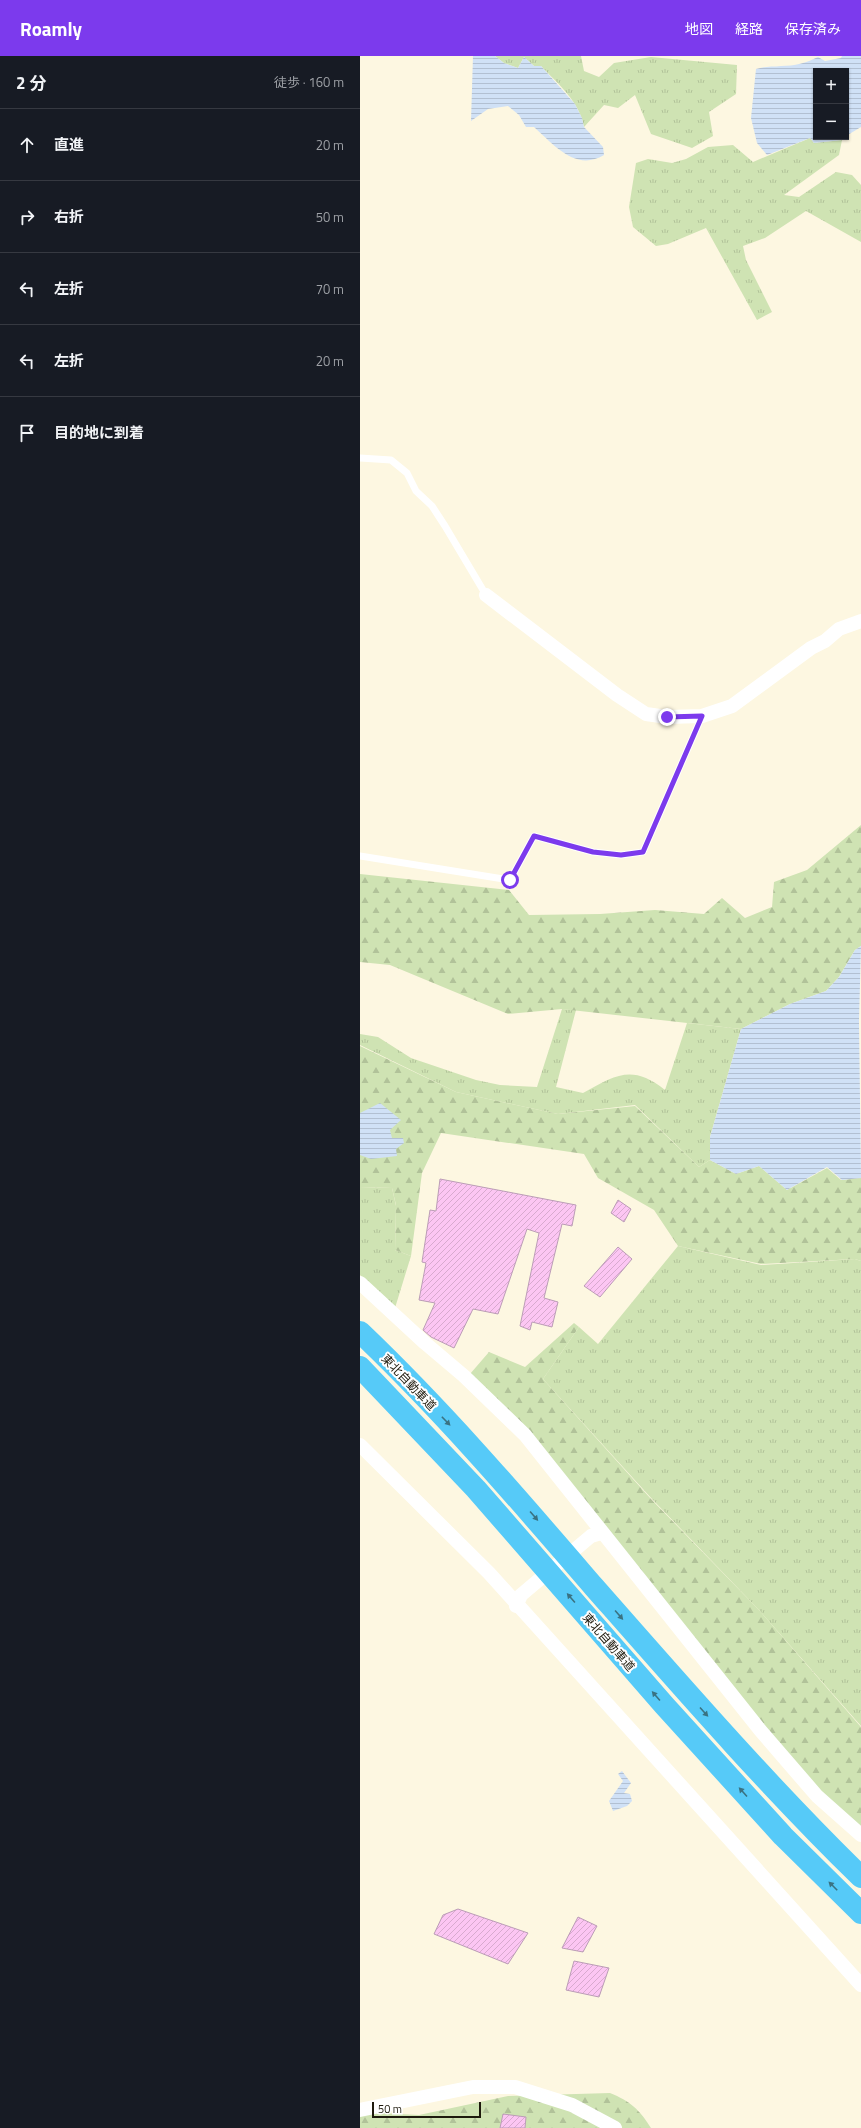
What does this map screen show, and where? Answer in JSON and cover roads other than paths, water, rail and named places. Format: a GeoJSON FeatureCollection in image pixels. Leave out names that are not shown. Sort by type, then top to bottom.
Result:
{"type":"FeatureCollection","features":[{"type":"Feature","properties":{"kind":"highway","name":"東北自動車道"},"geometry":{"type":"LineString","coordinates":[[360,1332],[495,1471],[683,1689],[801,1819],[861,1877]]}},
{"type":"Feature","properties":{"kind":"highway","name":"東北自動車道"},"geometry":{"type":"LineString","coordinates":[[360,1367],[476,1489],[664,1705],[783,1836],[861,1914]]}},
{"type":"Feature","properties":{"kind":"street"},"geometry":{"type":"LineString","coordinates":[[486,595],[617,695],[646,714],[667,717],[702,716],[732,706],[811,648],[825,641],[839,629],[861,621]]}},
{"type":"Feature","properties":{"kind":"street"},"geometry":{"type":"LineString","coordinates":[[360,1283],[424,1343],[464,1376],[525,1435],[582,1505],[596,1534],[760,1730],[817,1796],[861,1835]]}},
{"type":"Feature","properties":{"kind":"street"},"geometry":{"type":"LineString","coordinates":[[360,1446],[488,1573],[519,1601],[861,1984]]}},
{"type":"Feature","properties":{"kind":"street"},"geometry":{"type":"LineString","coordinates":[[519,1601],[596,1534]]}},
{"type":"Feature","properties":{"kind":"street"},"geometry":{"type":"LineString","coordinates":[[360,2110],[472,2087],[514,2087],[572,2105],[615,2128]]}},
{"type":"Feature","properties":{"kind":"lane"},"geometry":{"type":"LineString","coordinates":[[360,458],[391,460],[407,473],[416,491],[432,506],[445,526],[486,595]]}},
{"type":"Feature","properties":{"kind":"lane"},"geometry":{"type":"LineString","coordinates":[[360,856],[510,880],[534,836],[593,852],[621,855],[643,852],[702,716]]}},
{"type":"Feature","properties":{"kind":"water"},"geometry":{"type":"Polygon","coordinates":[[[473,56],[495,56],[504,63],[518,68],[524,57],[534,66],[541,66],[575,104],[582,118],[584,127],[603,147],[604,155],[594,159],[584,160],[566,154],[534,127],[526,127],[519,115],[508,106],[488,109],[471,121],[473,56]]]}},
{"type":"Feature","properties":{"kind":"water"},"geometry":{"type":"Polygon","coordinates":[[[842,56],[861,56],[861,127],[849,134],[849,68],[813,68],[813,140],[842,140],[814,143],[810,138],[767,155],[757,143],[751,118],[756,69],[796,65],[818,57],[825,61],[841,58],[842,56]]]}},
{"type":"Feature","properties":{"kind":"water"},"geometry":{"type":"Polygon","coordinates":[[[861,946],[859,1021],[861,1178],[842,1180],[827,1167],[787,1190],[759,1166],[736,1174],[710,1160],[710,1137],[741,1029],[790,1004],[826,991],[839,977],[855,950],[861,946]]]}},
{"type":"Feature","properties":{"kind":"water"},"geometry":{"type":"Polygon","coordinates":[[[380,1103],[401,1120],[390,1130],[392,1138],[403,1138],[404,1143],[396,1149],[397,1156],[371,1159],[360,1155],[360,1113],[380,1103]]]}},
{"type":"Feature","properties":{"kind":"water"},"geometry":{"type":"Polygon","coordinates":[[[622,1771],[631,1783],[624,1793],[630,1794],[632,1801],[627,1806],[613,1811],[609,1801],[623,1781],[618,1774],[622,1771]]]}}]}
